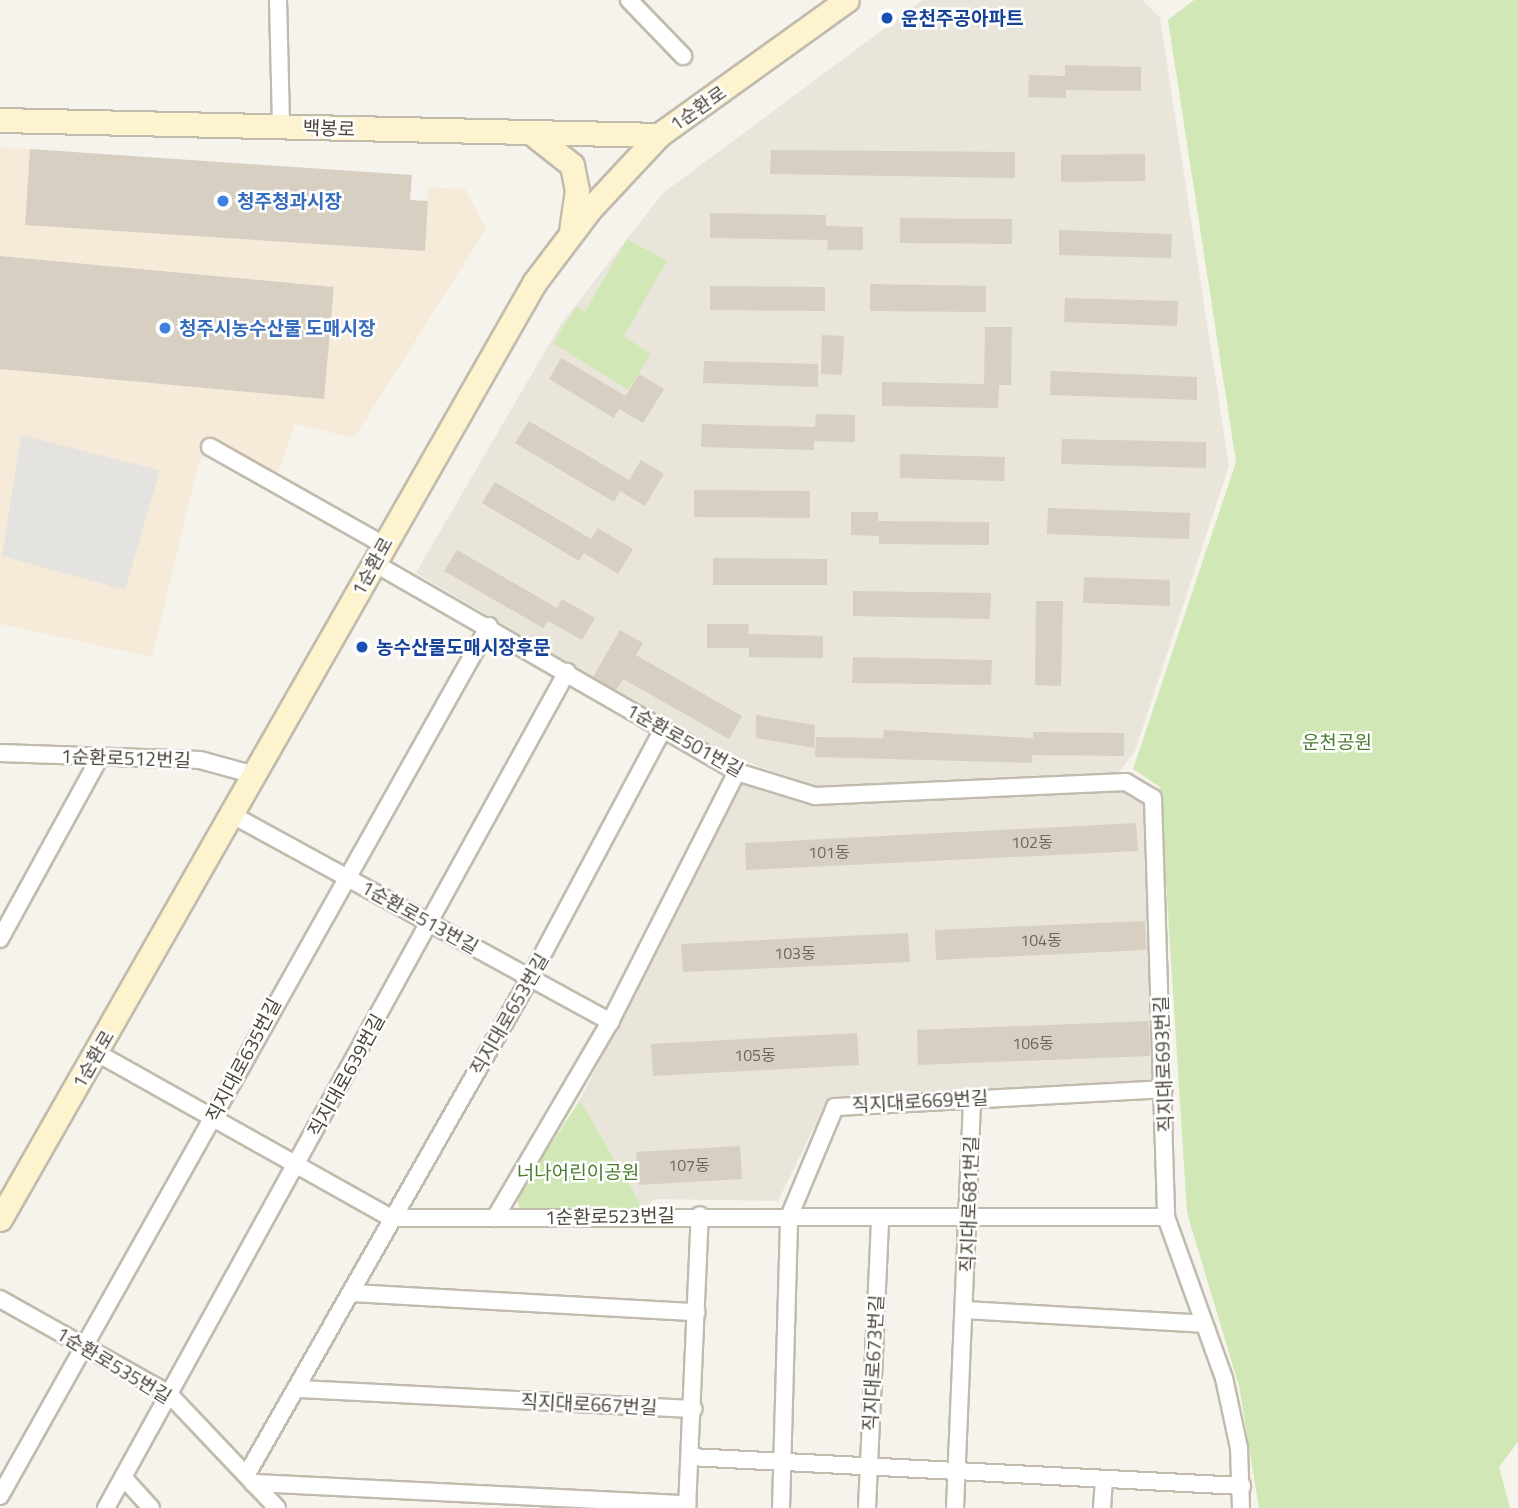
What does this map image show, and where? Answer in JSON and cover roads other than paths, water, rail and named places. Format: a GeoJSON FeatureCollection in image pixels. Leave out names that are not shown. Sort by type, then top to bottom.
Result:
{"type":"FeatureCollection","features":[{"type":"Feature","properties":{"kind":"street"},"geometry":{"type":"LineString","coordinates":[[278,0],[281,127]]}},
{"type":"Feature","properties":{"kind":"street"},"geometry":{"type":"LineString","coordinates":[[629,0],[683,56]]}},
{"type":"Feature","properties":{"kind":"street","name":"1순환로"},"geometry":{"type":"LineString","coordinates":[[0,1219],[97,1053],[229,813],[379,554],[489,355],[570,234],[659,135],[847,0]]}},
{"type":"Feature","properties":{"kind":"street","name":"백봉로"},"geometry":{"type":"LineString","coordinates":[[0,120],[659,135]]}},
{"type":"Feature","properties":{"kind":"street"},"geometry":{"type":"LineString","coordinates":[[531,134],[572,165],[577,190],[570,234]]}},
{"type":"Feature","properties":{"kind":"street","name":"1순환로501번길"},"geometry":{"type":"LineString","coordinates":[[211,447],[488,626],[662,731],[737,772],[815,796],[1126,782],[1153,798]]}},
{"type":"Feature","properties":{"kind":"street","name":"직지대로635번길"},"geometry":{"type":"LineString","coordinates":[[0,1496],[213,1117],[344,875],[488,626]]}},
{"type":"Feature","properties":{"kind":"street","name":"직지대로639번길"},"geometry":{"type":"LineString","coordinates":[[106,1508],[431,924],[567,672]]}},
{"type":"Feature","properties":{"kind":"street","name":"직지대로653번길"},"geometry":{"type":"LineString","coordinates":[[250,1479],[391,1218],[530,978],[662,731]]}},
{"type":"Feature","properties":{"kind":"street","name":"1순환로512번길"},"geometry":{"type":"LineString","coordinates":[[0,752],[200,760],[251,774]]}},
{"type":"Feature","properties":{"kind":"street"},"geometry":{"type":"LineString","coordinates":[[0,939],[100,757]]}},
{"type":"Feature","properties":{"kind":"street"},"geometry":{"type":"LineString","coordinates":[[495,1218],[610,1022],[737,772]]}},
{"type":"Feature","properties":{"kind":"street","name":"직지대로693번길"},"geometry":{"type":"LineString","coordinates":[[1153,798],[1166,1217],[1224,1378],[1242,1486],[1241,1508]]}},
{"type":"Feature","properties":{"kind":"street","name":"1순환로513번길"},"geometry":{"type":"LineString","coordinates":[[229,813],[610,1022]]}},
{"type":"Feature","properties":{"kind":"street","name":"1순환로523번길"},"geometry":{"type":"LineString","coordinates":[[97,1053],[391,1218],[700,1215],[880,1218],[1166,1217]]}},
{"type":"Feature","properties":{"kind":"street","name":"직지대로669번길"},"geometry":{"type":"LineString","coordinates":[[781,1508],[789,1217],[835,1107],[1164,1089]]}},
{"type":"Feature","properties":{"kind":"street","name":"직지대로681번길"},"geometry":{"type":"LineString","coordinates":[[955,1508],[970,1218],[972,1098]]}},
{"type":"Feature","properties":{"kind":"street"},"geometry":{"type":"LineString","coordinates":[[250,1479],[687,1506],[700,1215]]}},
{"type":"Feature","properties":{"kind":"street","name":"직지대로673번길"},"geometry":{"type":"LineString","coordinates":[[867,1508],[880,1218]]}},
{"type":"Feature","properties":{"kind":"street"},"geometry":{"type":"LineString","coordinates":[[351,1293],[696,1312]]}},
{"type":"Feature","properties":{"kind":"street","name":"1순환로535번길"},"geometry":{"type":"LineString","coordinates":[[0,1299],[169,1394],[250,1479]]}},
{"type":"Feature","properties":{"kind":"street"},"geometry":{"type":"LineString","coordinates":[[964,1310],[1204,1324]]}},
{"type":"Feature","properties":{"kind":"street","name":"직지대로667번길"},"geometry":{"type":"LineString","coordinates":[[298,1389],[692,1409]]}},
{"type":"Feature","properties":{"kind":"street"},"geometry":{"type":"LineString","coordinates":[[690,1457],[956,1470],[1104,1481],[1242,1486]]}},
{"type":"Feature","properties":{"kind":"street"},"geometry":{"type":"LineString","coordinates":[[123,1477],[151,1508]]}},
{"type":"Feature","properties":{"kind":"street"},"geometry":{"type":"LineString","coordinates":[[250,1479],[277,1508]]}},
{"type":"Feature","properties":{"kind":"street"},"geometry":{"type":"LineString","coordinates":[[1102,1508],[1104,1481]]}},
{"type":"Feature","properties":{"kind":"place","name":"운천주공아파트"},"geometry":{"type":"Point","coordinates":[887,18]}},
{"type":"Feature","properties":{"kind":"place","name":"청주청과시장"},"geometry":{"type":"Point","coordinates":[223,201]}},
{"type":"Feature","properties":{"kind":"place","name":"청주시농수산물 도매시장"},"geometry":{"type":"Point","coordinates":[165,328]}},
{"type":"Feature","properties":{"kind":"place","name":"농수산물도매시장후문"},"geometry":{"type":"Point","coordinates":[362,647]}},
{"type":"Feature","properties":{"kind":"park label","name":"운천공원"},"geometry":{"type":"Point","coordinates":[1337,742]}},
{"type":"Feature","properties":{"kind":"park label","name":"너나어린이공원"},"geometry":{"type":"Point","coordinates":[578,1172]}}]}
